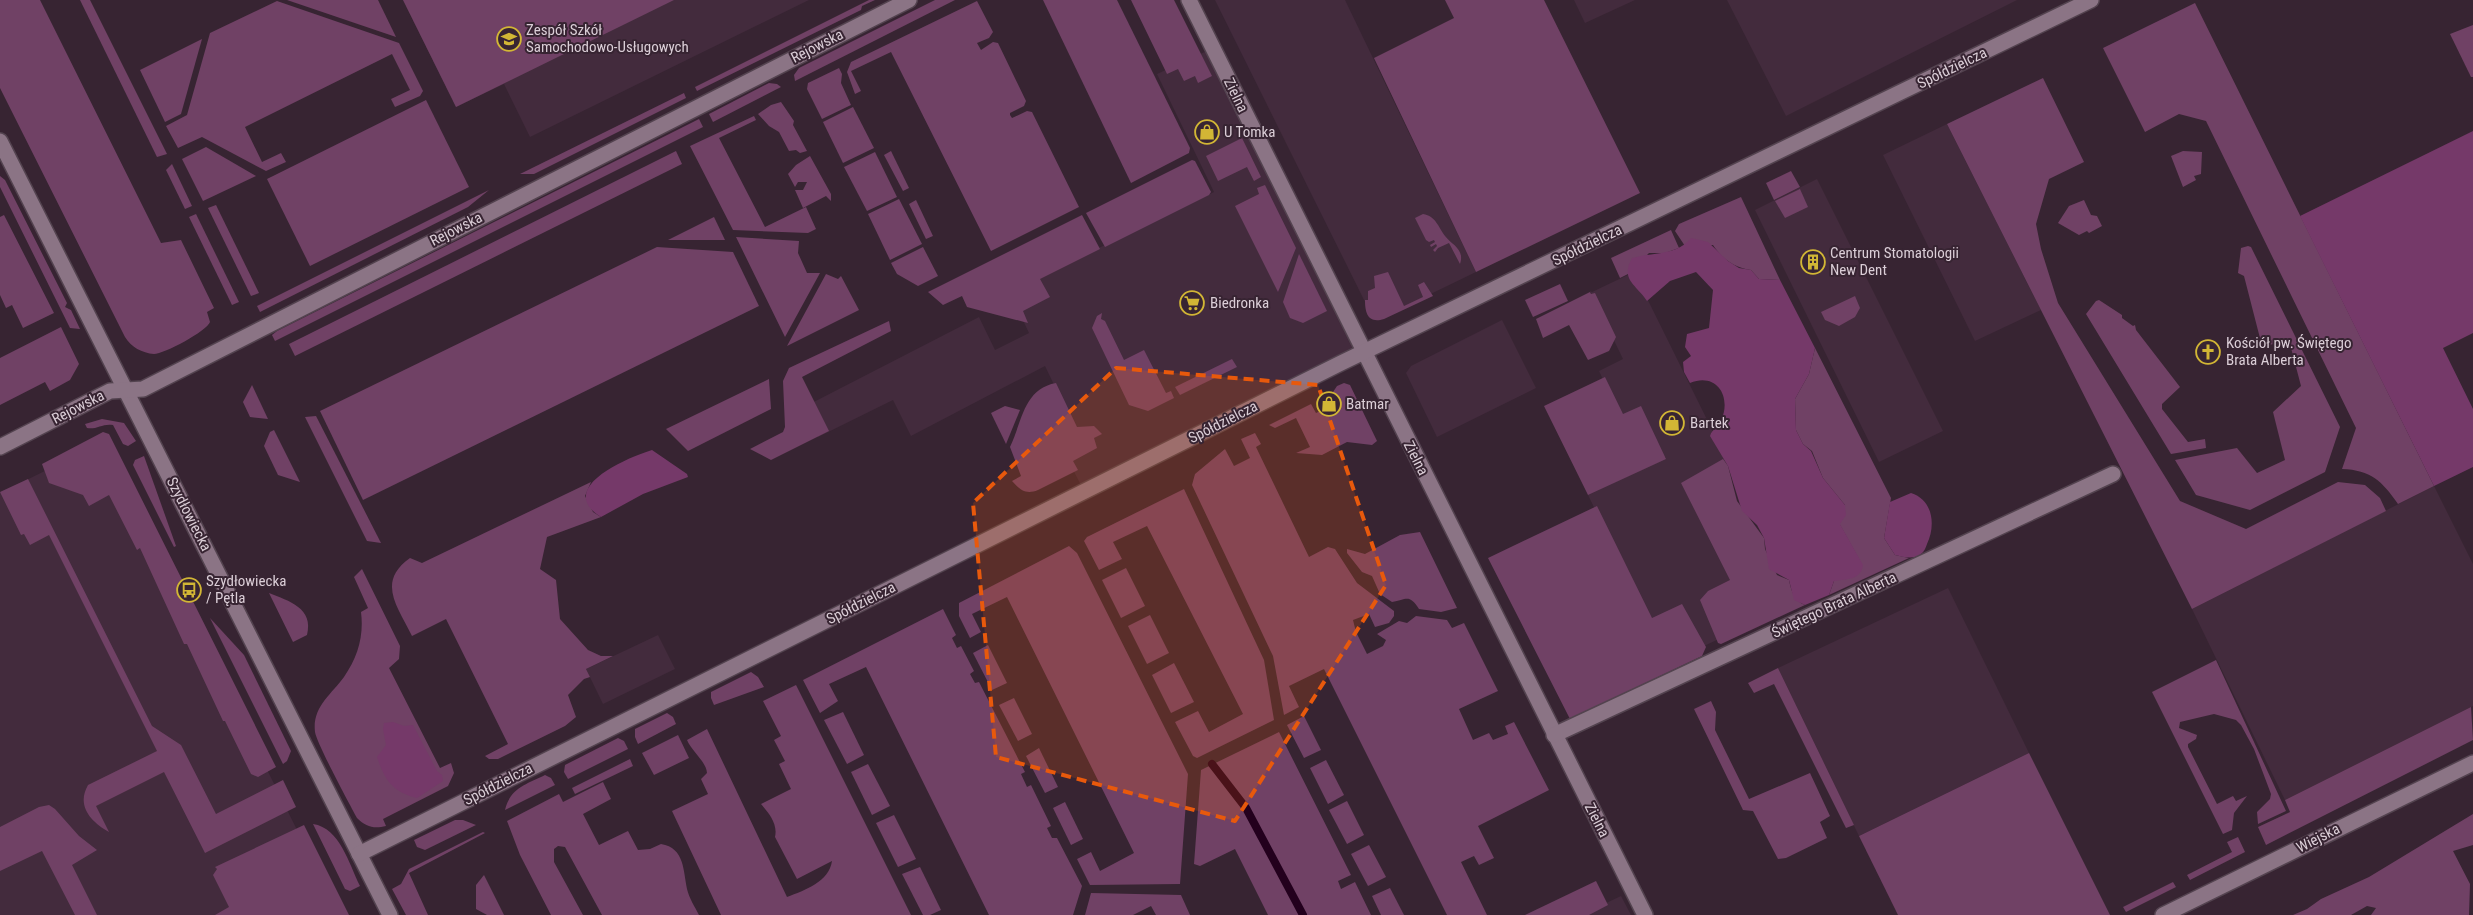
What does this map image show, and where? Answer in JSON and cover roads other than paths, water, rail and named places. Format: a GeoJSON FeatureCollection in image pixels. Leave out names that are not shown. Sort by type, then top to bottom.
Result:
{"type":"FeatureCollection","features":[{"type":"Feature","properties":{"kind":"street","name":"Rejowska"},"geometry":{"type":"LineString","coordinates":[[0,447],[110,391],[143,389],[266,324],[909,0]]}},
{"type":"Feature","properties":{"kind":"street","name":"Zielna"},"geometry":{"type":"LineString","coordinates":[[1189,0],[1644,915]]}},
{"type":"Feature","properties":{"kind":"street","name":"Spółdzielcza"},"geometry":{"type":"LineString","coordinates":[[359,854],[1363,352],[2091,0]]}},
{"type":"Feature","properties":{"kind":"street","name":"Szydłowiecka"},"geometry":{"type":"LineString","coordinates":[[0,141],[390,915]]}},
{"type":"Feature","properties":{"kind":"street","name":"Świętego Brata Alberta"},"geometry":{"type":"LineString","coordinates":[[1554,735],[2113,474]]}},
{"type":"Feature","properties":{"kind":"street","name":"Wiejska"},"geometry":{"type":"LineString","coordinates":[[2163,915],[2473,762]]}},
{"type":"Feature","properties":{"kind":"waterway"},"geometry":{"type":"LineString","coordinates":[[1212,764],[1246,808],[1303,915]]}},
{"type":"Feature","properties":{"kind":"place","name":"Zespół Szkół Samochodowo-Usługowych"},"geometry":{"type":"Point","coordinates":[509,39]}},
{"type":"Feature","properties":{"kind":"place","name":"U Tomka"},"geometry":{"type":"Point","coordinates":[1207,132]}},
{"type":"Feature","properties":{"kind":"place","name":"Centrum Stomatologii New Dent"},"geometry":{"type":"Point","coordinates":[1813,262]}},
{"type":"Feature","properties":{"kind":"place","name":"Biedronka"},"geometry":{"type":"Point","coordinates":[1192,303]}},
{"type":"Feature","properties":{"kind":"place","name":"Kościół pw. Świętego Brata Alberta"},"geometry":{"type":"Point","coordinates":[2208,352]}},
{"type":"Feature","properties":{"kind":"place","name":"Batmar"},"geometry":{"type":"Point","coordinates":[1329,404]}},
{"type":"Feature","properties":{"kind":"place","name":"Bartek"},"geometry":{"type":"Point","coordinates":[1672,423]}},
{"type":"Feature","properties":{"kind":"place","name":"Szydłowiecka / Pętla"},"geometry":{"type":"Point","coordinates":[189,590]}}]}
